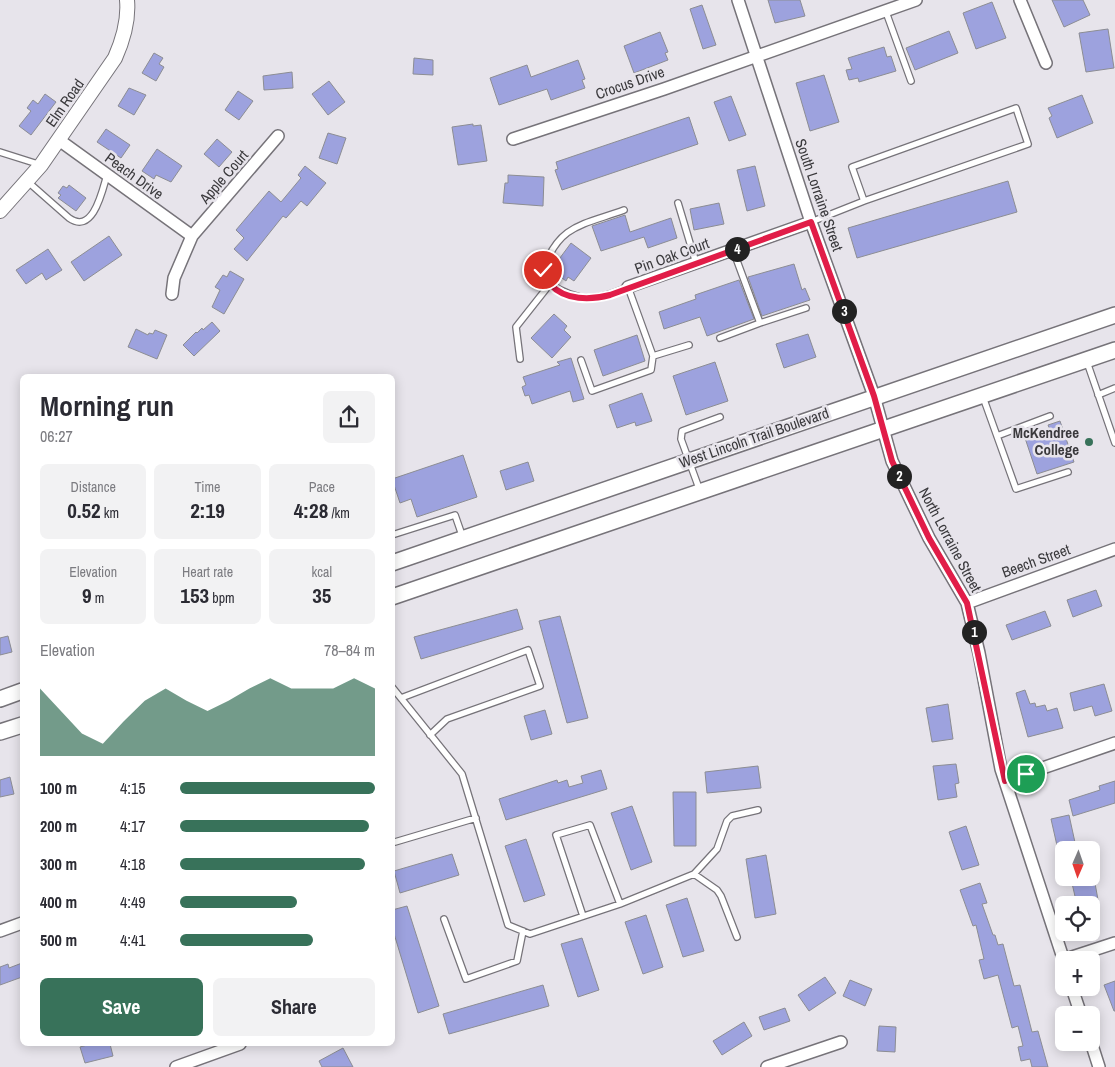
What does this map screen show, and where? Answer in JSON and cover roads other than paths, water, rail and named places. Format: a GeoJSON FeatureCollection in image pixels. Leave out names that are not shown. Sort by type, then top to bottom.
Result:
{"type":"FeatureCollection","features":[{"type":"Feature","properties":{"kind":"main road","name":"West Lincoln Trail Boulevard"},"geometry":{"type":"LineString","coordinates":[[395,562],[1115,314]]}},
{"type":"Feature","properties":{"kind":"main road"},"geometry":{"type":"LineString","coordinates":[[395,596],[1115,350]]}},
{"type":"Feature","properties":{"kind":"main road"},"geometry":{"type":"LineString","coordinates":[[0,699],[20,692]]}},
{"type":"Feature","properties":{"kind":"main road"},"geometry":{"type":"LineString","coordinates":[[0,732],[20,725]]}},
{"type":"Feature","properties":{"kind":"street","name":"Elm Road"},"geometry":{"type":"LineString","coordinates":[[0,211],[27,181],[59,140],[115,58],[122,41],[126,23],[127,0]]}},
{"type":"Feature","properties":{"kind":"street","name":"Crocus Drive"},"geometry":{"type":"LineString","coordinates":[[513,138],[886,12],[916,0]]}},
{"type":"Feature","properties":{"kind":"street"},"geometry":{"type":"LineString","coordinates":[[1020,0],[1046,63]]}},
{"type":"Feature","properties":{"kind":"street","name":"South Lorraine Street"},"geometry":{"type":"LineString","coordinates":[[738,2],[811,222],[874,396]]}},
{"type":"Feature","properties":{"kind":"street","name":"Apple Court"},"geometry":{"type":"LineString","coordinates":[[172,294],[174,278],[192,236],[278,136]]}},
{"type":"Feature","properties":{"kind":"street","name":"Peach Drive"},"geometry":{"type":"LineString","coordinates":[[59,140],[192,236]]}},
{"type":"Feature","properties":{"kind":"street","name":"Pin Oak Court"},"geometry":{"type":"LineString","coordinates":[[628,287],[811,222]]}},
{"type":"Feature","properties":{"kind":"street","name":"North Lorraine Street"},"geometry":{"type":"LineString","coordinates":[[874,396],[892,461],[913,507],[967,603],[1005,781],[1061,951]]}},
{"type":"Feature","properties":{"kind":"street","name":"Beech Street"},"geometry":{"type":"LineString","coordinates":[[967,603],[1115,549]]}},
{"type":"Feature","properties":{"kind":"street"},"geometry":{"type":"LineString","coordinates":[[1005,781],[1115,743]]}},
{"type":"Feature","properties":{"kind":"street"},"geometry":{"type":"LineString","coordinates":[[0,931],[20,925]]}},
{"type":"Feature","properties":{"kind":"street"},"geometry":{"type":"LineString","coordinates":[[1091,951],[1115,943]]}},
{"type":"Feature","properties":{"kind":"street"},"geometry":{"type":"LineString","coordinates":[[766,1067],[841,1042]]}},
{"type":"Feature","properties":{"kind":"street"},"geometry":{"type":"LineString","coordinates":[[176,1067],[234,1046]]}},
{"type":"Feature","properties":{"kind":"street"},"geometry":{"type":"LineString","coordinates":[[1094,1051],[1099,1067]]}},
{"type":"Feature","properties":{"kind":"lane"},"geometry":{"type":"LineString","coordinates":[[886,12],[911,81]]}},
{"type":"Feature","properties":{"kind":"lane"},"geometry":{"type":"LineString","coordinates":[[811,222],[864,201],[1028,144],[1016,108],[852,167],[864,201]]}},
{"type":"Feature","properties":{"kind":"lane"},"geometry":{"type":"LineString","coordinates":[[0,152],[40,164]]}},
{"type":"Feature","properties":{"kind":"lane"},"geometry":{"type":"LineString","coordinates":[[27,181],[69,218],[76,223],[81,223],[98,206],[108,175]]}},
{"type":"Feature","properties":{"kind":"lane"},"geometry":{"type":"LineString","coordinates":[[678,203],[696,263]]}},
{"type":"Feature","properties":{"kind":"lane"},"geometry":{"type":"LineString","coordinates":[[581,360],[592,391],[651,370],[653,356],[628,287],[592,299],[576,298],[550,284],[543,270],[548,254],[567,230],[624,210]]}},
{"type":"Feature","properties":{"kind":"lane"},"geometry":{"type":"LineString","coordinates":[[733,250],[760,323]]}},
{"type":"Feature","properties":{"kind":"lane"},"geometry":{"type":"LineString","coordinates":[[520,358],[516,326],[550,284]]}},
{"type":"Feature","properties":{"kind":"lane"},"geometry":{"type":"LineString","coordinates":[[720,338],[806,308]]}},
{"type":"Feature","properties":{"kind":"lane"},"geometry":{"type":"LineString","coordinates":[[653,356],[689,345]]}},
{"type":"Feature","properties":{"kind":"lane"},"geometry":{"type":"LineString","coordinates":[[1086,360],[1115,443]]}},
{"type":"Feature","properties":{"kind":"lane"},"geometry":{"type":"LineString","coordinates":[[1098,395],[1115,388]]}},
{"type":"Feature","properties":{"kind":"lane"},"geometry":{"type":"LineString","coordinates":[[982,395],[1016,489],[1068,472]]}},
{"type":"Feature","properties":{"kind":"lane"},"geometry":{"type":"LineString","coordinates":[[997,436],[1050,416]]}},
{"type":"Feature","properties":{"kind":"lane"},"geometry":{"type":"LineString","coordinates":[[700,491],[681,439],[682,430],[720,417]]}},
{"type":"Feature","properties":{"kind":"lane"},"geometry":{"type":"LineString","coordinates":[[395,534],[455,515],[463,538]]}},
{"type":"Feature","properties":{"kind":"lane"},"geometry":{"type":"LineString","coordinates":[[401,698],[528,650],[540,686],[447,719],[430,735]]}},
{"type":"Feature","properties":{"kind":"lane"},"geometry":{"type":"LineString","coordinates":[[395,691],[462,774],[508,925],[530,934],[620,904],[694,874],[717,848],[727,821],[732,816],[758,810]]}},
{"type":"Feature","properties":{"kind":"lane"},"geometry":{"type":"LineString","coordinates":[[395,842],[476,818]]}},
{"type":"Feature","properties":{"kind":"lane"},"geometry":{"type":"LineString","coordinates":[[583,916],[556,835],[590,825],[620,904]]}},
{"type":"Feature","properties":{"kind":"lane"},"geometry":{"type":"LineString","coordinates":[[694,874],[717,890],[737,937]]}},
{"type":"Feature","properties":{"kind":"lane"},"geometry":{"type":"LineString","coordinates":[[444,919],[466,979],[517,961],[523,931]]}},
{"type":"Feature","properties":{"kind":"place","name":"McKendree College"},"geometry":{"type":"Point","coordinates":[1089,442]}}]}
